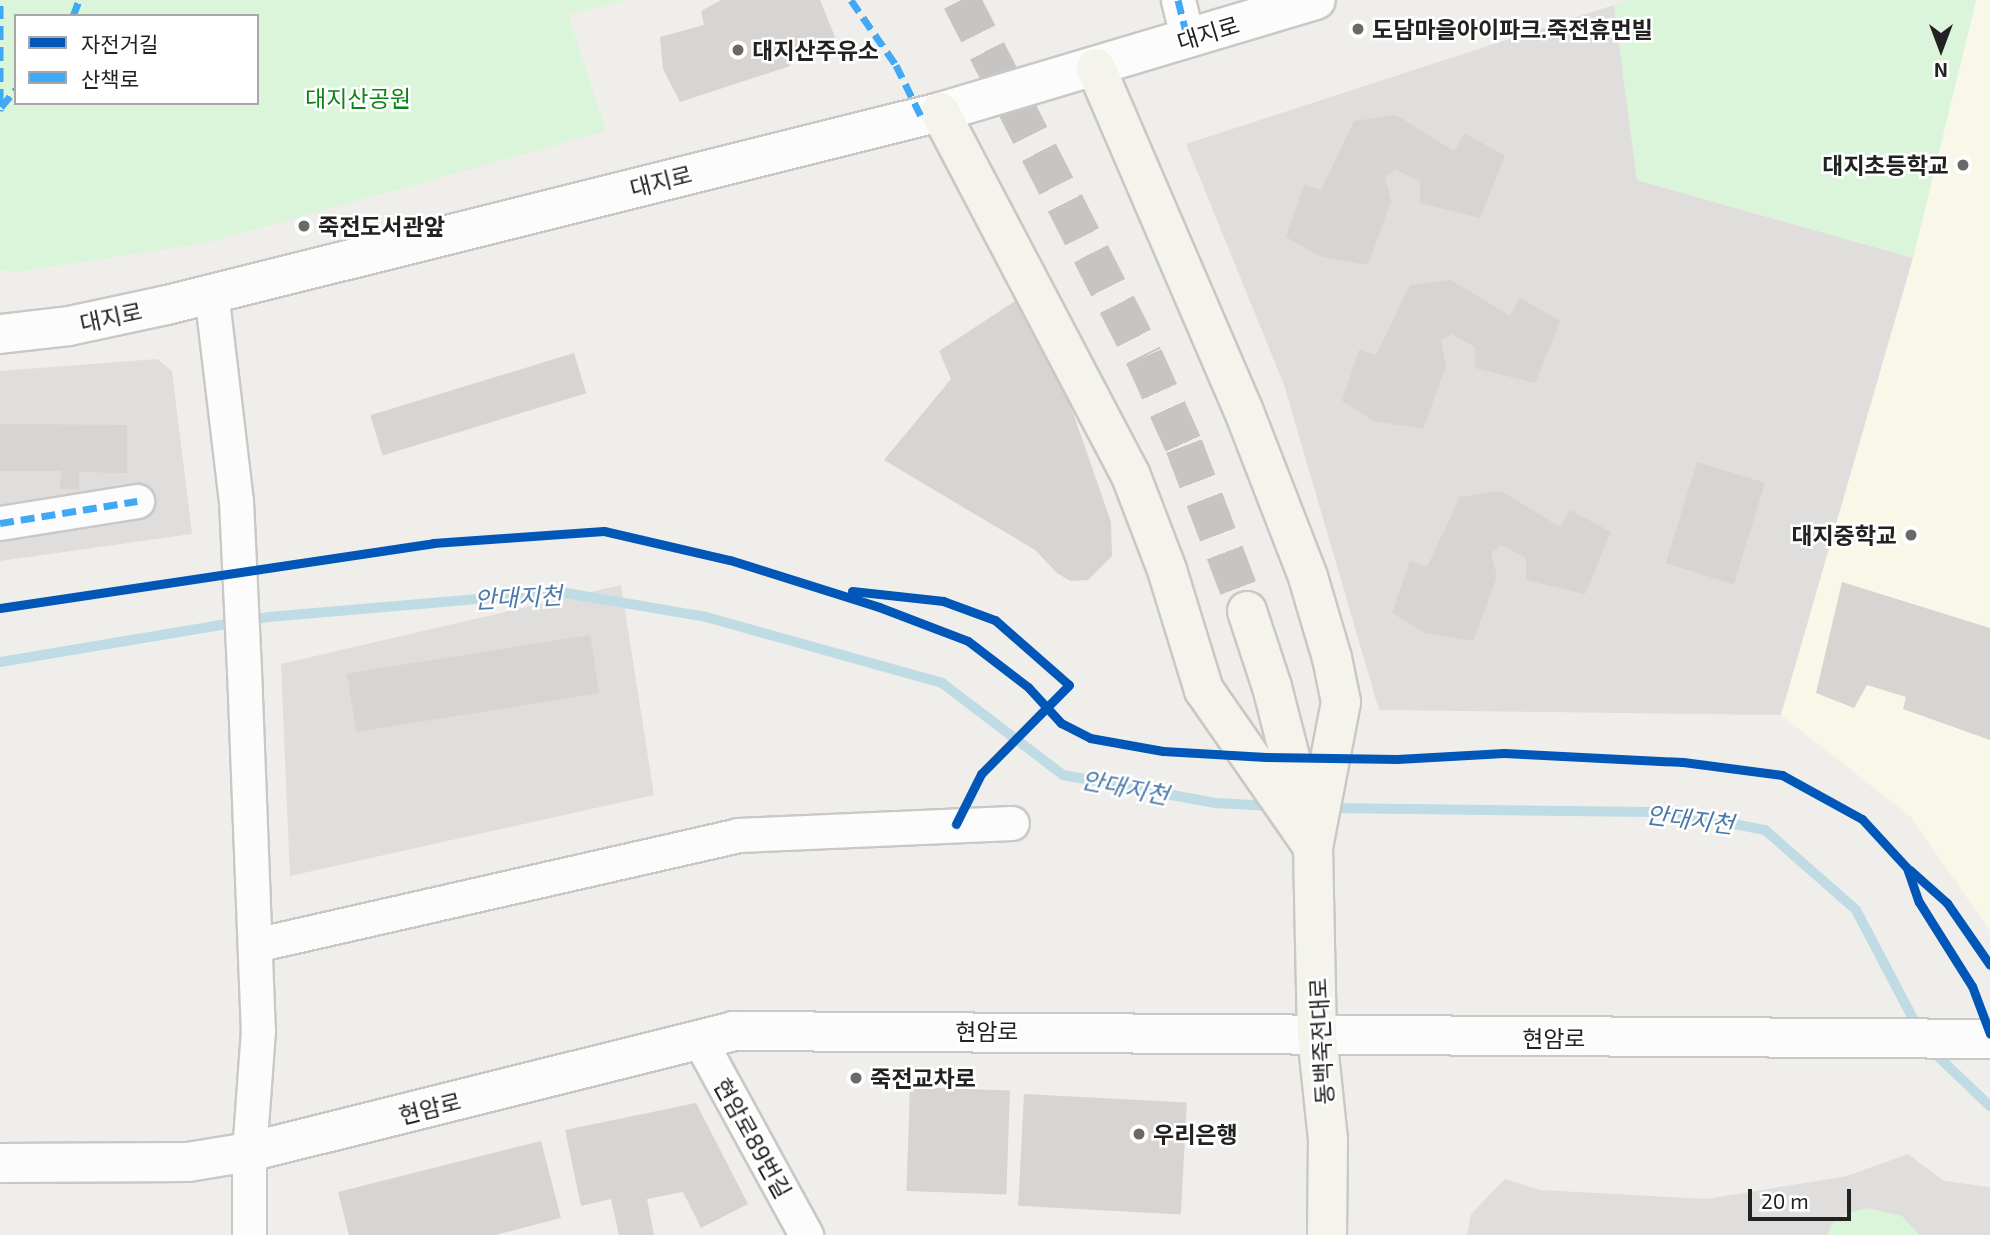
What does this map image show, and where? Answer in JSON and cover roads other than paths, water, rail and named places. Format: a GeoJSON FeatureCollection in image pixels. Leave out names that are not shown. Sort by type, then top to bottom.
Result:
{"type":"FeatureCollection","features":[{"type":"Feature","properties":{"kind":"main road"},"geometry":{"type":"LineString","coordinates":[[1096,68],[1248,422],[1308,577],[1341,702],[1313,846]]}},
{"type":"Feature","properties":{"kind":"main road"},"geometry":{"type":"LineString","coordinates":[[940,112],[1131,476],[1167,570],[1204,690],[1313,846]]}},
{"type":"Feature","properties":{"kind":"main road"},"geometry":{"type":"LineString","coordinates":[[1247,611],[1272,687],[1313,846]]}},
{"type":"Feature","properties":{"kind":"main road","name":"동백죽전대로"},"geometry":{"type":"LineString","coordinates":[[1313,846],[1317,1035],[1328,1140],[1327,1235]]}},
{"type":"Feature","properties":{"kind":"street"},"geometry":{"type":"LineString","coordinates":[[1178,0],[1188,40]]}},
{"type":"Feature","properties":{"kind":"street","name":"대지로"},"geometry":{"type":"LineString","coordinates":[[0,334],[69,326],[940,112],[1096,68],[1316,0]]}},
{"type":"Feature","properties":{"kind":"street"},"geometry":{"type":"LineString","coordinates":[[211,292],[236,500],[244,670],[258,1030],[249,1152],[249,1235]]}},
{"type":"Feature","properties":{"kind":"street"},"geometry":{"type":"LineString","coordinates":[[0,523],[137,501]]}},
{"type":"Feature","properties":{"kind":"street"},"geometry":{"type":"LineString","coordinates":[[255,945],[738,835],[1012,823]]}},
{"type":"Feature","properties":{"kind":"street","name":"현암로"},"geometry":{"type":"LineString","coordinates":[[0,1163],[188,1162],[249,1152],[733,1031],[1990,1039]]}},
{"type":"Feature","properties":{"kind":"street","name":"현암로89번길"},"geometry":{"type":"LineString","coordinates":[[699,1041],[806,1235]]}},
{"type":"Feature","properties":{"kind":"waterway","name":"안대지천"},"geometry":{"type":"LineString","coordinates":[[0,662],[268,617],[560,592],[706,617],[942,683],[1063,775],[1215,803],[1274,806]]}},
{"type":"Feature","properties":{"kind":"waterway","name":"안대지천"},"geometry":{"type":"LineString","coordinates":[[1329,808],[1673,812],[1765,830],[1856,910],[1919,1030]]}},
{"type":"Feature","properties":{"kind":"waterway","name":"안대지천"},"geometry":{"type":"LineString","coordinates":[[1928,1047],[1990,1106]]}},
{"type":"Feature","properties":{"kind":"tunnel"},"geometry":{"type":"LineString","coordinates":[[961,0],[1144,357],[1184,446],[1247,611]]}},
{"type":"Feature","properties":{"kind":"place","name":"도담마을아이파크.죽전휴먼빌"},"geometry":{"type":"Point","coordinates":[1358,29]}},
{"type":"Feature","properties":{"kind":"place","name":"대지산주유소"},"geometry":{"type":"Point","coordinates":[738,50]}},
{"type":"Feature","properties":{"kind":"place","name":"대지초등학교"},"geometry":{"type":"Point","coordinates":[1963,165]}},
{"type":"Feature","properties":{"kind":"place","name":"죽전도서관앞"},"geometry":{"type":"Point","coordinates":[304,226]}},
{"type":"Feature","properties":{"kind":"place","name":"대지중학교"},"geometry":{"type":"Point","coordinates":[1911,535]}},
{"type":"Feature","properties":{"kind":"place","name":"죽전교차로"},"geometry":{"type":"Point","coordinates":[856,1078]}},
{"type":"Feature","properties":{"kind":"place","name":"우리은행"},"geometry":{"type":"Point","coordinates":[1139,1134]}},
{"type":"Feature","properties":{"kind":"park label","name":"대지산공원"},"geometry":{"type":"Point","coordinates":[358,98]}}]}
